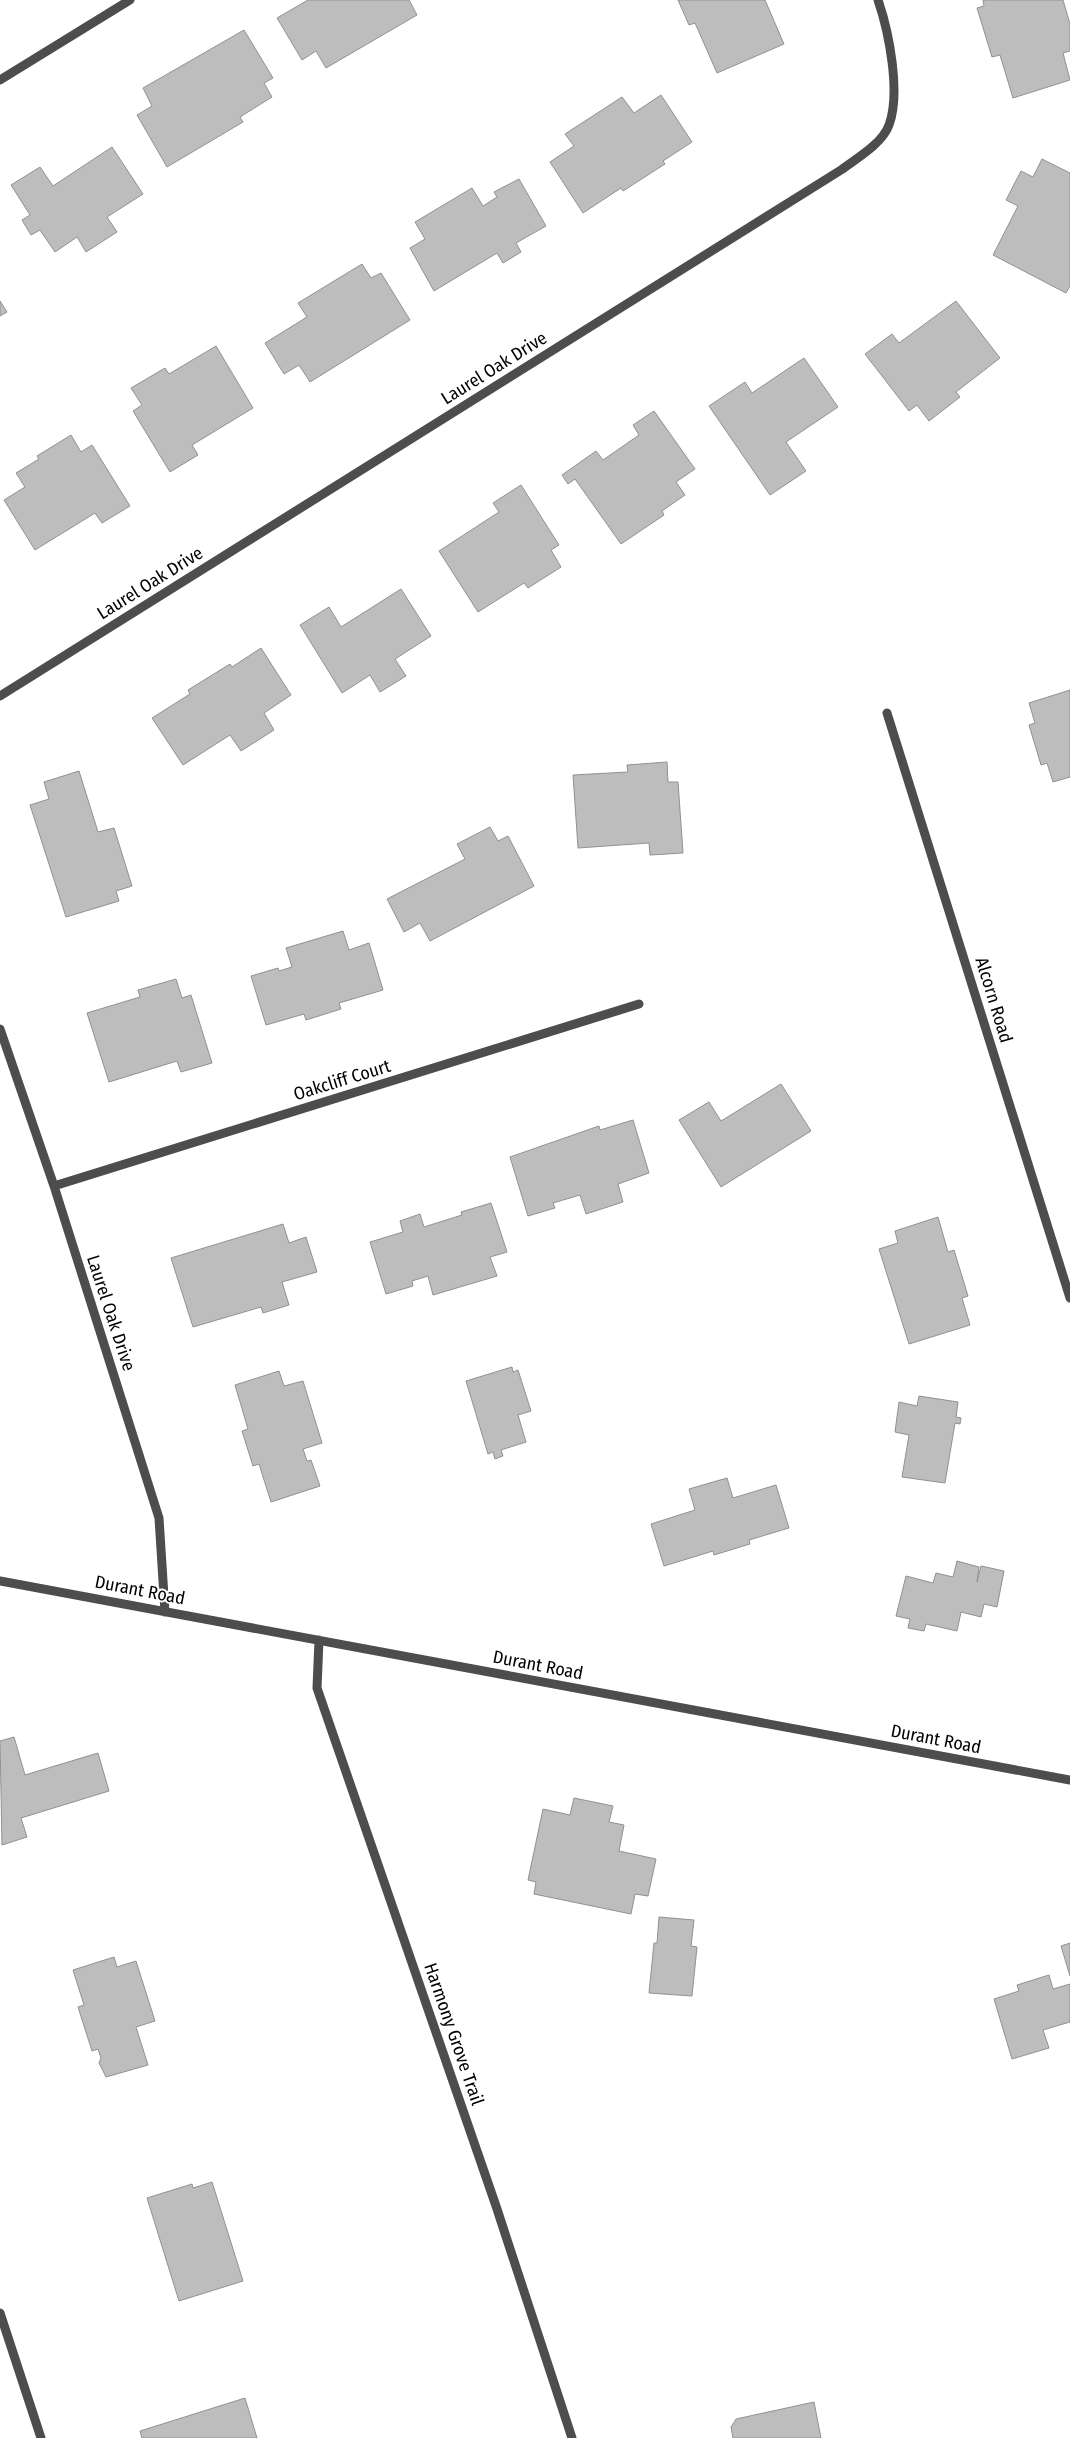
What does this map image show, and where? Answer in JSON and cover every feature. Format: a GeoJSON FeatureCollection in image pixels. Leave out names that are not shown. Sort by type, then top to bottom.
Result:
{"type":"FeatureCollection","features":[{"type":"Feature","properties":{"kind":"street"},"geometry":{"type":"LineString","coordinates":[[0,80],[130,0]]}},
{"type":"Feature","properties":{"kind":"street","name":"Laurel Oak Drive"},"geometry":{"type":"LineString","coordinates":[[0,696],[841,170],[875,144],[888,126],[892,105],[891,60],[887,25],[878,0]]}},
{"type":"Feature","properties":{"kind":"street","name":"Alcorn Road"},"geometry":{"type":"LineString","coordinates":[[887,713],[1070,1298]]}},
{"type":"Feature","properties":{"kind":"street","name":"Oakcliff Court"},"geometry":{"type":"LineString","coordinates":[[54,1186],[639,1004]]}},
{"type":"Feature","properties":{"kind":"street","name":"Laurel Oak Drive"},"geometry":{"type":"LineString","coordinates":[[0,1029],[54,1186],[158,1518],[165,1612]]}},
{"type":"Feature","properties":{"kind":"street","name":"Durant Road"},"geometry":{"type":"LineString","coordinates":[[0,1581],[1070,1780]]}},
{"type":"Feature","properties":{"kind":"street","name":"Harmony Grove Trail"},"geometry":{"type":"LineString","coordinates":[[319,1640],[318,1688],[496,2206],[572,2438]]}},
{"type":"Feature","properties":{"kind":"street"},"geometry":{"type":"LineString","coordinates":[[0,2312],[41,2438]]}},
{"type":"Feature","properties":{"kind":"building"},"geometry":{"type":"Polygon","coordinates":[[[308,0],[409,0],[417,15],[326,68],[316,51],[302,60],[277,18],[308,0]]]}},
{"type":"Feature","properties":{"kind":"building"},"geometry":{"type":"Polygon","coordinates":[[[678,0],[765,0],[784,44],[717,73],[695,23],[689,25],[678,0]]]}},
{"type":"Feature","properties":{"kind":"building"},"geometry":{"type":"Polygon","coordinates":[[[983,0],[1063,0],[1070,24],[1070,51],[1063,53],[1070,80],[1013,98],[1000,55],[992,57],[977,8],[984,6],[983,0]]]}},
{"type":"Feature","properties":{"kind":"building"},"geometry":{"type":"Polygon","coordinates":[[[244,30],[273,78],[264,83],[272,97],[240,117],[243,122],[167,167],[137,115],[152,106],[143,88],[244,30]]]}},
{"type":"Feature","properties":{"kind":"building"},"geometry":{"type":"Polygon","coordinates":[[[661,95],[692,142],[663,161],[665,164],[623,191],[621,188],[583,213],[550,162],[574,146],[565,134],[622,97],[634,113],[661,95]]]}},
{"type":"Feature","properties":{"kind":"building"},"geometry":{"type":"Polygon","coordinates":[[[112,147],[143,194],[107,217],[117,232],[86,252],[77,237],[55,252],[40,230],[31,235],[22,220],[30,215],[11,185],[40,167],[53,186],[112,147]]]}},
{"type":"Feature","properties":{"kind":"building"},"geometry":{"type":"Polygon","coordinates":[[[1042,159],[1070,173],[1070,286],[1066,293],[993,255],[1018,206],[1006,200],[1021,171],[1033,177],[1042,159]]]}},
{"type":"Feature","properties":{"kind":"building"},"geometry":{"type":"Polygon","coordinates":[[[519,179],[546,226],[516,243],[521,252],[503,263],[497,253],[434,291],[410,248],[425,239],[415,222],[472,188],[483,206],[497,197],[494,192],[519,179]]]}},
{"type":"Feature","properties":{"kind":"building"},"geometry":{"type":"Polygon","coordinates":[[[362,264],[371,278],[381,273],[410,320],[310,382],[299,365],[284,374],[265,343],[307,317],[298,303],[362,264]]]}},
{"type":"Feature","properties":{"kind":"building"},"geometry":{"type":"Polygon","coordinates":[[[0,301],[7,312],[0,316],[0,301]]]}},
{"type":"Feature","properties":{"kind":"building"},"geometry":{"type":"Polygon","coordinates":[[[956,301],[1000,358],[956,392],[960,397],[929,421],[917,405],[909,411],[865,354],[892,334],[899,343],[956,301]]]}},
{"type":"Feature","properties":{"kind":"building"},"geometry":{"type":"Polygon","coordinates":[[[216,346],[253,408],[192,445],[198,455],[170,472],[133,411],[142,405],[131,388],[165,368],[169,374],[216,346]]]}},
{"type":"Feature","properties":{"kind":"building"},"geometry":{"type":"Polygon","coordinates":[[[804,358],[838,407],[786,442],[806,471],[770,495],[709,406],[745,382],[752,393],[804,358]]]}},
{"type":"Feature","properties":{"kind":"building"},"geometry":{"type":"Polygon","coordinates":[[[654,411],[695,469],[676,482],[685,495],[662,511],[664,515],[621,544],[575,479],[568,484],[562,475],[596,451],[603,460],[639,435],[633,425],[654,411]]]}},
{"type":"Feature","properties":{"kind":"building"},"geometry":{"type":"Polygon","coordinates":[[[71,435],[81,452],[92,445],[130,506],[102,523],[95,513],[35,550],[4,500],[25,487],[16,473],[39,459],[37,456],[71,435]]]}},
{"type":"Feature","properties":{"kind":"building"},"geometry":{"type":"Polygon","coordinates":[[[521,485],[559,545],[551,550],[561,567],[528,588],[524,583],[478,612],[439,551],[499,512],[493,503],[521,485]]]}},
{"type":"Feature","properties":{"kind":"building"},"geometry":{"type":"Polygon","coordinates":[[[401,589],[431,636],[395,659],[406,676],[380,692],[370,675],[342,693],[300,625],[329,607],[341,627],[401,589]]]}},
{"type":"Feature","properties":{"kind":"building"},"geometry":{"type":"Polygon","coordinates":[[[261,648],[291,695],[264,713],[274,730],[241,751],[230,735],[183,765],[152,718],[190,694],[188,690],[230,664],[232,667],[261,648]]]}},
{"type":"Feature","properties":{"kind":"building"},"geometry":{"type":"Polygon","coordinates":[[[1070,690],[1070,777],[1053,782],[1047,763],[1041,765],[1029,725],[1035,723],[1029,703],[1070,690]]]}},
{"type":"Feature","properties":{"kind":"building"},"geometry":{"type":"Polygon","coordinates":[[[667,762],[668,782],[678,782],[683,853],[650,855],[649,843],[578,848],[573,775],[628,772],[627,765],[667,762]]]}},
{"type":"Feature","properties":{"kind":"building"},"geometry":{"type":"Polygon","coordinates":[[[79,771],[98,832],[114,828],[132,886],[116,891],[119,901],[66,917],[30,805],[49,799],[44,782],[79,771]]]}},
{"type":"Feature","properties":{"kind":"building"},"geometry":{"type":"Polygon","coordinates":[[[490,827],[498,841],[508,836],[534,886],[430,941],[420,923],[404,932],[387,899],[465,859],[457,844],[490,827]]]}},
{"type":"Feature","properties":{"kind":"building"},"geometry":{"type":"Polygon","coordinates":[[[343,931],[349,950],[369,943],[383,990],[339,1003],[341,1009],[306,1020],[304,1014],[266,1025],[251,976],[278,968],[279,971],[292,967],[286,948],[343,931]]]}},
{"type":"Feature","properties":{"kind":"building"},"geometry":{"type":"Polygon","coordinates":[[[176,979],[182,998],[191,995],[212,1063],[181,1072],[177,1061],[109,1082],[87,1013],[140,997],[138,990],[176,979]]]}},
{"type":"Feature","properties":{"kind":"building"},"geometry":{"type":"Polygon","coordinates":[[[781,1084],[811,1131],[721,1187],[679,1120],[709,1102],[721,1121],[781,1084]]]}},
{"type":"Feature","properties":{"kind":"building"},"geometry":{"type":"Polygon","coordinates":[[[633,1120],[649,1173],[618,1184],[623,1202],[586,1214],[580,1195],[553,1203],[555,1208],[528,1216],[510,1157],[599,1126],[600,1130],[633,1120]]]}},
{"type":"Feature","properties":{"kind":"building"},"geometry":{"type":"Polygon","coordinates":[[[491,1203],[507,1252],[490,1257],[497,1276],[433,1295],[428,1276],[412,1281],[413,1286],[386,1294],[370,1242],[403,1232],[400,1221],[420,1214],[424,1227],[462,1215],[461,1212],[491,1203]]]}},
{"type":"Feature","properties":{"kind":"building"},"geometry":{"type":"Polygon","coordinates":[[[938,1217],[948,1252],[954,1250],[968,1296],[962,1298],[970,1325],[909,1344],[879,1249],[898,1243],[895,1231],[938,1217]]]}},
{"type":"Feature","properties":{"kind":"building"},"geometry":{"type":"Polygon","coordinates":[[[283,1224],[289,1243],[306,1237],[317,1272],[282,1282],[289,1305],[263,1313],[261,1307],[193,1327],[171,1258],[283,1224]]]}},
{"type":"Feature","properties":{"kind":"building"},"geometry":{"type":"Polygon","coordinates":[[[512,1367],[513,1372],[518,1370],[531,1411],[518,1415],[526,1442],[501,1450],[503,1456],[495,1459],[493,1452],[488,1454],[466,1381],[512,1367]]]}},
{"type":"Feature","properties":{"kind":"building"},"geometry":{"type":"Polygon","coordinates":[[[279,1371],[284,1386],[303,1381],[322,1443],[303,1449],[307,1461],[311,1460],[320,1486],[271,1502],[259,1464],[253,1466],[242,1431],[248,1429],[235,1385],[279,1371]]]}},
{"type":"Feature","properties":{"kind":"building"},"geometry":{"type":"Polygon","coordinates":[[[919,1396],[958,1402],[956,1417],[961,1418],[960,1424],[955,1423],[945,1483],[902,1477],[909,1435],[895,1432],[899,1402],[917,1406],[919,1396]]]}},
{"type":"Feature","properties":{"kind":"building"},"geometry":{"type":"Polygon","coordinates":[[[727,1478],[733,1498],[776,1485],[789,1528],[749,1540],[750,1544],[714,1555],[713,1551],[664,1566],[651,1524],[695,1510],[689,1489],[727,1478]]]}},
{"type":"Feature","properties":{"kind":"building"},"geometry":{"type":"Polygon","coordinates":[[[957,1561],[979,1567],[977,1582],[981,1566],[1004,1571],[997,1607],[984,1604],[981,1617],[961,1612],[957,1631],[926,1624],[924,1631],[908,1628],[910,1619],[896,1616],[906,1576],[933,1583],[936,1573],[953,1577],[957,1561]]]}},
{"type":"Feature","properties":{"kind":"building"},"geometry":{"type":"Polygon","coordinates":[[[14,1737],[25,1775],[98,1753],[109,1791],[21,1818],[27,1837],[2,1845],[0,1741],[14,1737]]]}},
{"type":"Feature","properties":{"kind":"building"},"geometry":{"type":"Polygon","coordinates":[[[574,1798],[613,1806],[609,1822],[624,1825],[619,1851],[656,1859],[648,1896],[635,1894],[631,1914],[534,1894],[536,1882],[528,1880],[543,1809],[570,1815],[574,1798]]]}},
{"type":"Feature","properties":{"kind":"building"},"geometry":{"type":"Polygon","coordinates":[[[659,1917],[694,1920],[691,1946],[697,1947],[692,1996],[649,1993],[654,1943],[657,1943],[659,1917]]]}},
{"type":"Feature","properties":{"kind":"building"},"geometry":{"type":"Polygon","coordinates":[[[1070,1943],[1070,1976],[1061,1946],[1070,1943]]]}},
{"type":"Feature","properties":{"kind":"building"},"geometry":{"type":"Polygon","coordinates":[[[114,1957],[117,1967],[136,1961],[155,2021],[136,2027],[148,2065],[106,2077],[99,2063],[101,2058],[98,2049],[92,2051],[78,2007],[84,2005],[73,1970],[114,1957]]]}},
{"type":"Feature","properties":{"kind":"building"},"geometry":{"type":"Polygon","coordinates":[[[1049,1975],[1053,1989],[1070,1984],[1070,2022],[1043,2030],[1049,2048],[1012,2059],[994,1999],[1019,1991],[1017,1985],[1049,1975]]]}},
{"type":"Feature","properties":{"kind":"building"},"geometry":{"type":"Polygon","coordinates":[[[212,2182],[243,2281],[179,2301],[147,2198],[192,2184],[193,2188],[212,2182]]]}},
{"type":"Feature","properties":{"kind":"building"},"geometry":{"type":"Polygon","coordinates":[[[245,2398],[257,2438],[142,2438],[140,2431],[245,2398]]]}},
{"type":"Feature","properties":{"kind":"building"},"geometry":{"type":"Polygon","coordinates":[[[814,2402],[821,2438],[733,2438],[731,2427],[736,2419],[814,2402]]]}}]}
